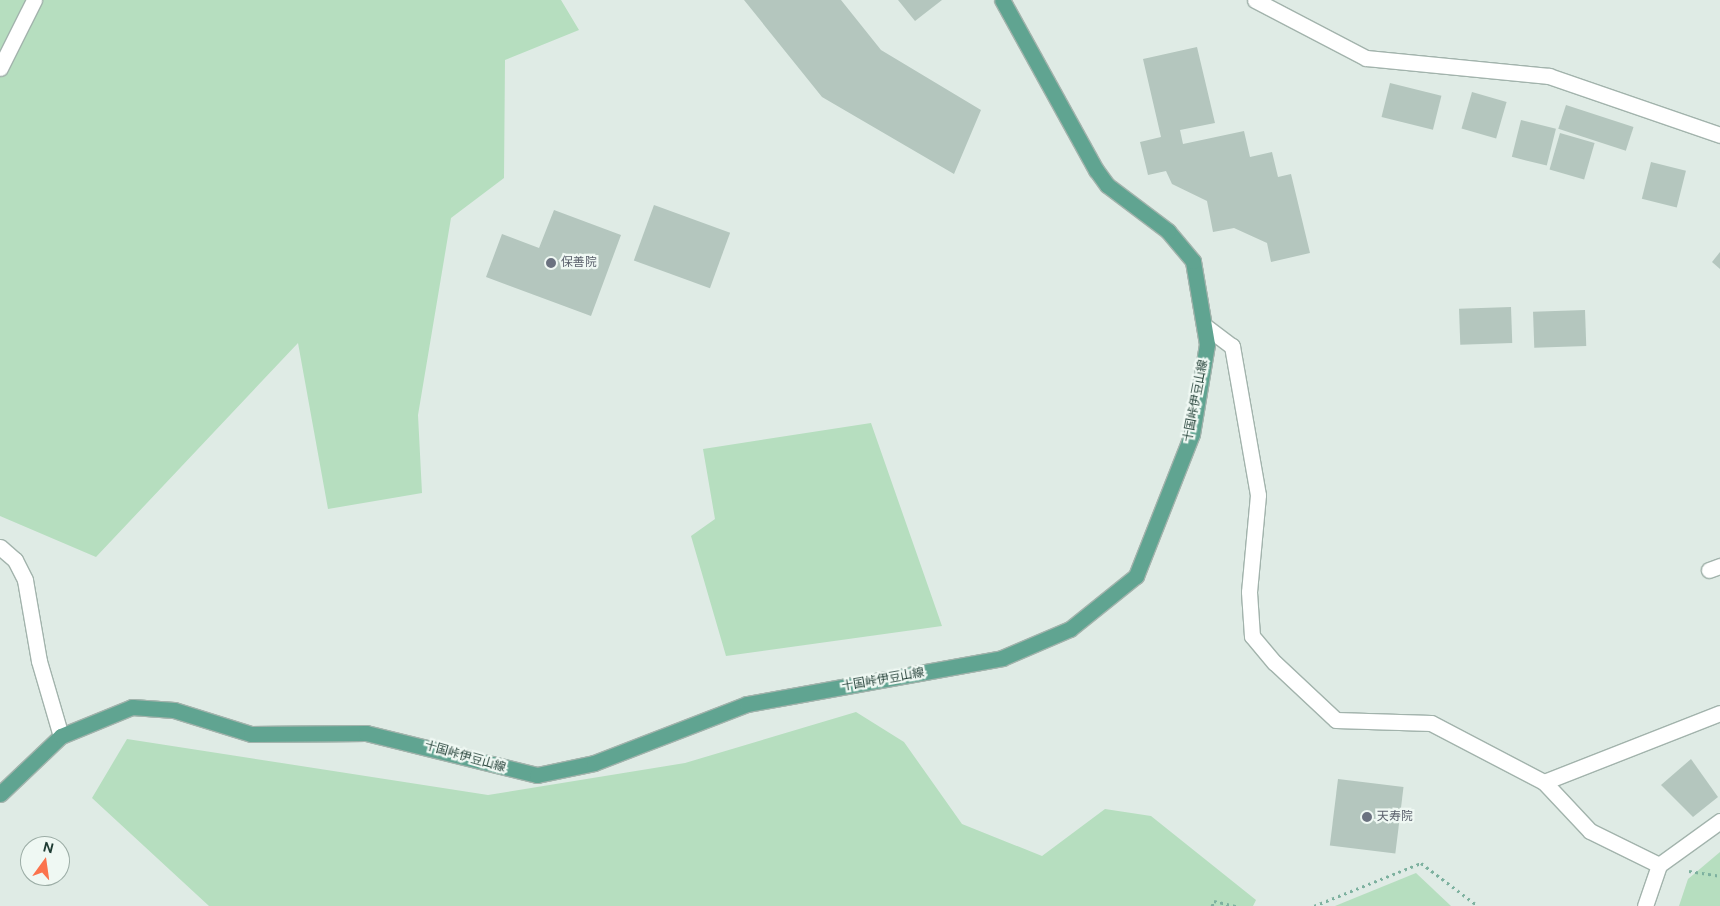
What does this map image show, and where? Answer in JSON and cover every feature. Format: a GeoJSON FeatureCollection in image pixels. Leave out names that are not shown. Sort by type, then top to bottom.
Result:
{"type":"FeatureCollection","features":[{"type":"Feature","properties":{"kind":"main road","name":"十国峠伊豆山線"},"geometry":{"type":"LineString","coordinates":[[0,794],[61,736],[132,707],[174,710],[252,734],[366,733],[537,775],[594,762],[748,704],[1002,658],[1070,629],[1136,576],[1192,434],[1208,344],[1193,261],[1168,231],[1107,185],[1096,170],[1002,0]]}},
{"type":"Feature","properties":{"kind":"street"},"geometry":{"type":"LineString","coordinates":[[0,68],[34,0]]}},
{"type":"Feature","properties":{"kind":"street"},"geometry":{"type":"LineString","coordinates":[[1255,0],[1366,58],[1549,76],[1720,134]]}},
{"type":"Feature","properties":{"kind":"street"},"geometry":{"type":"LineString","coordinates":[[1205,326],[1232,346],[1258,495],[1249,592],[1252,636],[1336,720],[1431,724],[1544,782],[1590,831],[1659,865]]}},
{"type":"Feature","properties":{"kind":"street"},"geometry":{"type":"LineString","coordinates":[[0,548],[15,560],[25,580],[39,661],[61,736]]}},
{"type":"Feature","properties":{"kind":"street"},"geometry":{"type":"LineString","coordinates":[[1544,782],[1720,713]]}},
{"type":"Feature","properties":{"kind":"street"},"geometry":{"type":"LineString","coordinates":[[1645,906],[1659,865],[1720,820]]}},
{"type":"Feature","properties":{"kind":"path"},"geometry":{"type":"LineString","coordinates":[[1314,906],[1420,863],[1478,906]]}},
{"type":"Feature","properties":{"kind":"path"},"geometry":{"type":"LineString","coordinates":[[1212,906],[1214,901],[1236,906]]}},
{"type":"Feature","properties":{"kind":"green space"},"geometry":{"type":"Polygon","coordinates":[[[0,0],[561,0],[579,30],[505,60],[504,178],[451,218],[418,415],[422,493],[328,509],[298,343],[96,557],[0,516],[0,0]]]}},
{"type":"Feature","properties":{"kind":"green space"},"geometry":{"type":"Polygon","coordinates":[[[871,423],[942,626],[726,656],[691,536],[715,519],[703,449],[871,423]]]}},
{"type":"Feature","properties":{"kind":"green space"},"geometry":{"type":"Polygon","coordinates":[[[856,712],[904,742],[962,824],[1042,856],[1105,809],[1151,816],[1256,900],[1253,906],[209,906],[92,798],[127,739],[488,795],[685,763],[856,712]]]}},
{"type":"Feature","properties":{"kind":"green space"},"geometry":{"type":"Polygon","coordinates":[[[1720,852],[1720,906],[1679,906],[1688,879],[1720,852]]]}},
{"type":"Feature","properties":{"kind":"green space"},"geometry":{"type":"Polygon","coordinates":[[[1416,873],[1451,906],[1335,906],[1416,873]]]}},
{"type":"Feature","properties":{"kind":"building"},"geometry":{"type":"Polygon","coordinates":[[[744,0],[841,0],[881,50],[981,110],[954,174],[822,97],[744,0]]]}},
{"type":"Feature","properties":{"kind":"building"},"geometry":{"type":"Polygon","coordinates":[[[898,0],[942,0],[915,21],[898,0]]]}},
{"type":"Feature","properties":{"kind":"building"},"geometry":{"type":"Polygon","coordinates":[[[1197,47],[1215,123],[1180,130],[1183,144],[1244,131],[1250,157],[1272,152],[1278,177],[1291,174],[1310,253],[1271,262],[1267,243],[1234,228],[1213,232],[1207,201],[1172,184],[1166,171],[1148,175],[1140,142],[1161,137],[1143,59],[1197,47]]]}},
{"type":"Feature","properties":{"kind":"building"},"geometry":{"type":"Polygon","coordinates":[[[1390,83],[1441,96],[1433,130],[1382,117],[1390,83]]]}},
{"type":"Feature","properties":{"kind":"building"},"geometry":{"type":"Polygon","coordinates":[[[1472,92],[1507,102],[1496,138],[1462,129],[1472,92]]]}},
{"type":"Feature","properties":{"kind":"building"},"geometry":{"type":"Polygon","coordinates":[[[1566,105],[1634,127],[1626,151],[1558,129],[1566,105]]]}},
{"type":"Feature","properties":{"kind":"building"},"geometry":{"type":"Polygon","coordinates":[[[1521,120],[1556,129],[1547,166],[1512,157],[1521,120]]]}},
{"type":"Feature","properties":{"kind":"building"},"geometry":{"type":"Polygon","coordinates":[[[1560,133],[1595,143],[1584,179],[1550,170],[1560,133]]]}},
{"type":"Feature","properties":{"kind":"building"},"geometry":{"type":"Polygon","coordinates":[[[1651,162],[1686,171],[1677,208],[1642,199],[1651,162]]]}},
{"type":"Feature","properties":{"kind":"building"},"geometry":{"type":"Polygon","coordinates":[[[654,205],[730,233],[710,288],[634,260],[654,205]]]}},
{"type":"Feature","properties":{"kind":"building","name":"保善院"},"geometry":{"type":"Polygon","coordinates":[[[554,210],[621,235],[591,316],[486,277],[502,234],[539,248],[554,210]]]}},
{"type":"Feature","properties":{"kind":"building"},"geometry":{"type":"Polygon","coordinates":[[[1720,252],[1720,269],[1712,262],[1720,252]]]}},
{"type":"Feature","properties":{"kind":"building"},"geometry":{"type":"Polygon","coordinates":[[[1511,307],[1512,343],[1460,345],[1459,309],[1511,307]]]}},
{"type":"Feature","properties":{"kind":"building"},"geometry":{"type":"Polygon","coordinates":[[[1585,310],[1586,346],[1534,348],[1533,312],[1585,310]]]}},
{"type":"Feature","properties":{"kind":"building"},"geometry":{"type":"Polygon","coordinates":[[[1691,759],[1718,797],[1693,817],[1661,785],[1691,759]]]}},
{"type":"Feature","properties":{"kind":"building","name":"天寿院"},"geometry":{"type":"Polygon","coordinates":[[[1338,779],[1404,787],[1395,854],[1330,846],[1338,779]]]}},
{"type":"Feature","properties":{"kind":"place","name":"保善院"},"geometry":{"type":"Point","coordinates":[551,263]}},
{"type":"Feature","properties":{"kind":"place","name":"天寿院"},"geometry":{"type":"Point","coordinates":[1367,817]}}]}
